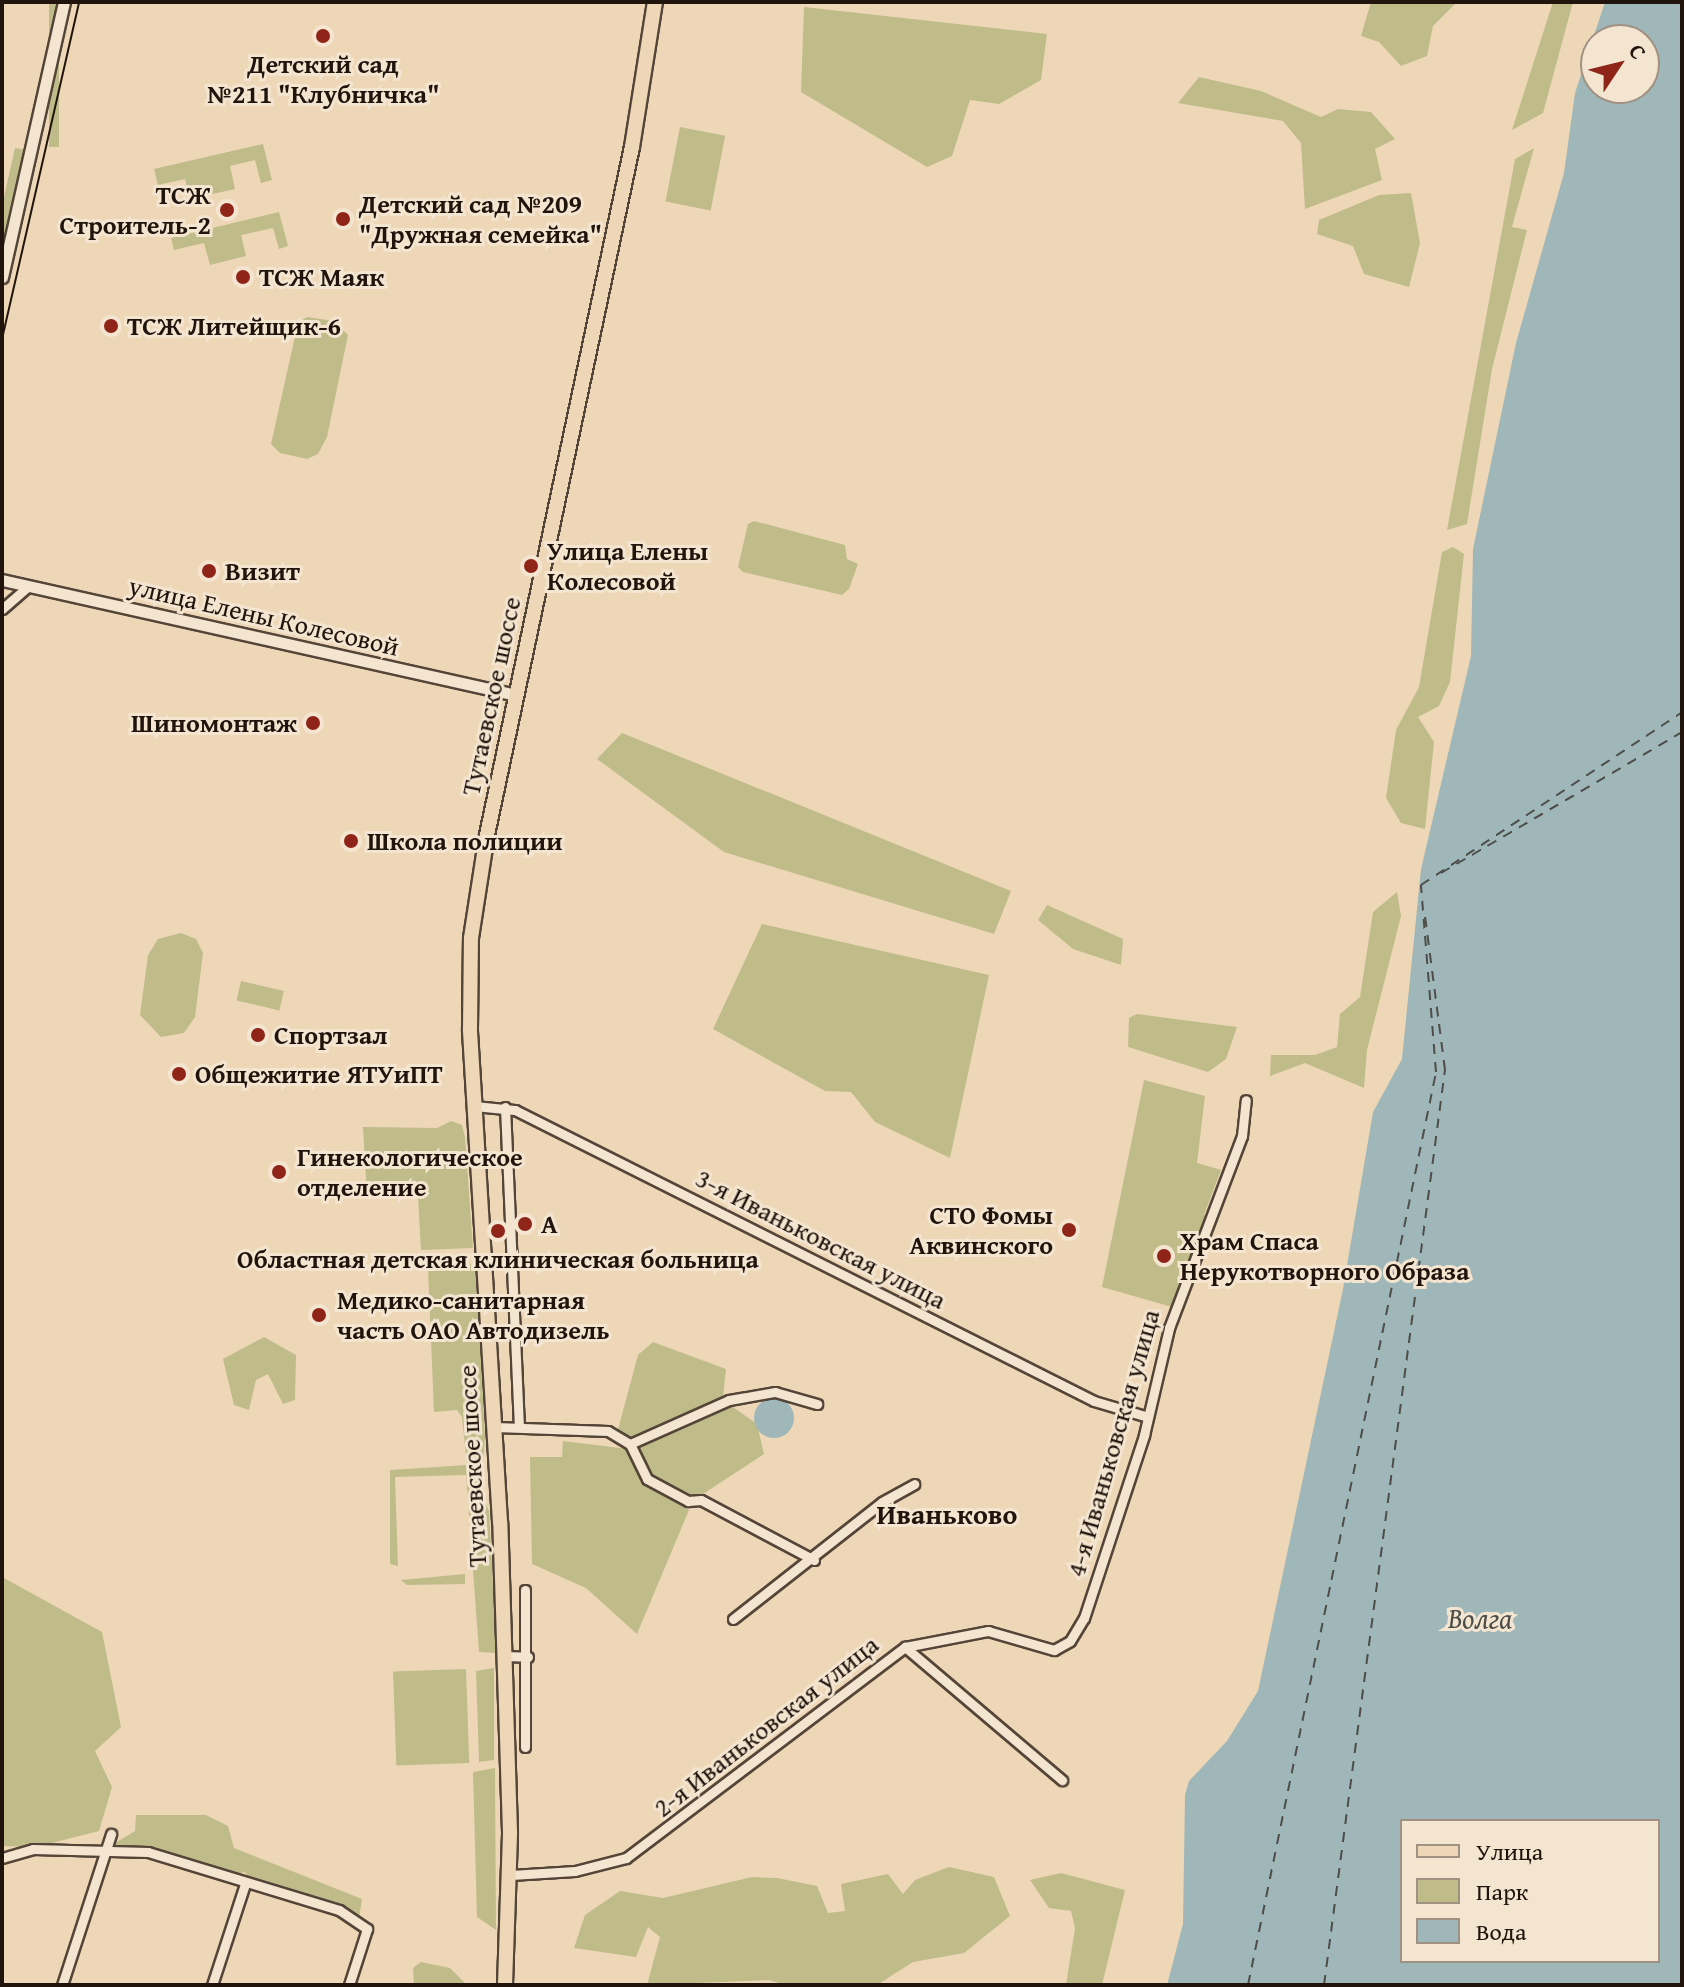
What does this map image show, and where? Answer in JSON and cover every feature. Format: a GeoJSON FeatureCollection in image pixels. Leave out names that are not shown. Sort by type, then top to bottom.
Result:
{"type":"FeatureCollection","features":[{"type":"Feature","properties":{"kind":"main road","name":"Тутаевское шоссе"},"geometry":{"type":"LineString","coordinates":[[505,1985],[511,1875],[504,1656],[495,1427],[474,1106],[471,938],[516,695],[632,147],[655,2]]}},
{"type":"Feature","properties":{"kind":"street"},"geometry":{"type":"LineString","coordinates":[[2,277],[64,2]]}},
{"type":"Feature","properties":{"kind":"street","name":"улица Елены Колесовой"},"geometry":{"type":"LineString","coordinates":[[2,580],[516,695]]}},
{"type":"Feature","properties":{"kind":"street"},"geometry":{"type":"LineString","coordinates":[[2,609],[28,586]]}},
{"type":"Feature","properties":{"kind":"street","name":"4-я Иваньковская улица"},"geometry":{"type":"LineString","coordinates":[[1084,1618],[1148,1417],[1169,1328],[1242,1136],[1246,1100]]}},
{"type":"Feature","properties":{"kind":"street","name":"3-я Иваньковская улица"},"geometry":{"type":"LineString","coordinates":[[474,1106],[505,1107],[1094,1401],[1148,1417]]}},
{"type":"Feature","properties":{"kind":"street"},"geometry":{"type":"LineString","coordinates":[[505,1107],[519,1426]]}},
{"type":"Feature","properties":{"kind":"street"},"geometry":{"type":"LineString","coordinates":[[630,1444],[729,1400],[775,1392],[817,1404]]}},
{"type":"Feature","properties":{"kind":"street"},"geometry":{"type":"LineString","coordinates":[[495,1427],[608,1431],[630,1444],[647,1479],[688,1501],[701,1500],[814,1560]]}},
{"type":"Feature","properties":{"kind":"street"},"geometry":{"type":"LineString","coordinates":[[733,1619],[814,1560],[882,1502],[914,1484]]}},
{"type":"Feature","properties":{"kind":"street"},"geometry":{"type":"LineString","coordinates":[[525,1590],[528,1657],[525,1747]]}},
{"type":"Feature","properties":{"kind":"street","name":"2-я Иваньковская улица"},"geometry":{"type":"LineString","coordinates":[[511,1875],[575,1871],[626,1858],[905,1647],[988,1631],[1054,1650],[1070,1641],[1084,1618]]}},
{"type":"Feature","properties":{"kind":"street"},"geometry":{"type":"LineString","coordinates":[[905,1647],[1062,1780]]}},
{"type":"Feature","properties":{"kind":"street"},"geometry":{"type":"LineString","coordinates":[[504,1656],[528,1657]]}},
{"type":"Feature","properties":{"kind":"street"},"geometry":{"type":"LineString","coordinates":[[62,1985],[111,1834]]}},
{"type":"Feature","properties":{"kind":"street"},"geometry":{"type":"LineString","coordinates":[[2,1858],[33,1849],[106,1848],[148,1852],[245,1884],[339,1910],[367,1929],[349,1985]]}},
{"type":"Feature","properties":{"kind":"street"},"geometry":{"type":"LineString","coordinates":[[212,1985],[245,1884]]}},
{"type":"Feature","properties":{"kind":"green space"},"geometry":{"type":"Polygon","coordinates":[[[49,2],[59,2],[59,147],[49,147],[49,2]]]}},
{"type":"Feature","properties":{"kind":"green space"},"geometry":{"type":"Polygon","coordinates":[[[1371,2],[1457,2],[1433,26],[1427,56],[1401,66],[1379,42],[1361,36],[1371,2]]]}},
{"type":"Feature","properties":{"kind":"green space"},"geometry":{"type":"Polygon","coordinates":[[[1553,2],[1573,2],[1543,113],[1512,130],[1553,2]]]}},
{"type":"Feature","properties":{"kind":"green space"},"geometry":{"type":"Polygon","coordinates":[[[804,7],[1047,34],[1041,80],[999,104],[970,100],[952,156],[927,167],[801,92],[804,7]]]}},
{"type":"Feature","properties":{"kind":"green space"},"geometry":{"type":"Polygon","coordinates":[[[1199,77],[1261,91],[1321,117],[1338,109],[1371,112],[1395,139],[1375,149],[1382,180],[1305,209],[1301,143],[1283,121],[1178,103],[1199,77]]]}},
{"type":"Feature","properties":{"kind":"green space"},"geometry":{"type":"Polygon","coordinates":[[[680,127],[725,136],[711,210],[665,202],[680,127]]]}},
{"type":"Feature","properties":{"kind":"green space"},"geometry":{"type":"Polygon","coordinates":[[[263,144],[272,180],[261,183],[255,160],[230,166],[235,189],[190,199],[185,179],[158,185],[154,169],[263,144]]]}},
{"type":"Feature","properties":{"kind":"green space"},"geometry":{"type":"Polygon","coordinates":[[[15,148],[27,150],[2,259],[2,206],[15,148]]]}},
{"type":"Feature","properties":{"kind":"green space"},"geometry":{"type":"Polygon","coordinates":[[[1534,148],[1512,227],[1527,230],[1492,369],[1467,524],[1447,530],[1515,159],[1534,148]]]}},
{"type":"Feature","properties":{"kind":"green space"},"geometry":{"type":"Polygon","coordinates":[[[1411,193],[1420,243],[1409,287],[1364,274],[1353,246],[1317,234],[1319,220],[1379,195],[1411,193]]]}},
{"type":"Feature","properties":{"kind":"green space"},"geometry":{"type":"Polygon","coordinates":[[[279,212],[288,246],[279,249],[273,228],[241,235],[246,256],[210,265],[204,243],[174,250],[171,238],[279,212]]]}},
{"type":"Feature","properties":{"kind":"green space"},"geometry":{"type":"Polygon","coordinates":[[[307,317],[334,321],[348,335],[327,437],[318,454],[307,459],[280,453],[271,444],[298,323],[307,317]]]}},
{"type":"Feature","properties":{"kind":"green space"},"geometry":{"type":"Polygon","coordinates":[[[754,521],[845,545],[847,559],[858,564],[849,589],[842,595],[743,572],[738,567],[748,524],[754,521]]]}},
{"type":"Feature","properties":{"kind":"green space"},"geometry":{"type":"Polygon","coordinates":[[[1453,547],[1464,554],[1450,682],[1439,706],[1418,717],[1434,742],[1425,829],[1401,823],[1386,798],[1396,730],[1419,687],[1442,552],[1453,547]]]}},
{"type":"Feature","properties":{"kind":"green space"},"geometry":{"type":"Polygon","coordinates":[[[622,733],[1011,891],[994,934],[724,852],[597,759],[622,733]]]}},
{"type":"Feature","properties":{"kind":"green space"},"geometry":{"type":"Polygon","coordinates":[[[1397,892],[1401,916],[1367,1050],[1364,1088],[1305,1063],[1270,1076],[1271,1055],[1315,1055],[1337,1047],[1340,1014],[1360,997],[1373,912],[1397,892]]]}},
{"type":"Feature","properties":{"kind":"green space"},"geometry":{"type":"Polygon","coordinates":[[[1047,905],[1123,939],[1121,965],[1073,949],[1038,920],[1047,905]]]}},
{"type":"Feature","properties":{"kind":"green space"},"geometry":{"type":"Polygon","coordinates":[[[762,924],[989,975],[950,1158],[875,1122],[851,1092],[825,1091],[713,1029],[762,924]]]}},
{"type":"Feature","properties":{"kind":"green space"},"geometry":{"type":"Polygon","coordinates":[[[181,933],[196,939],[203,953],[195,1017],[184,1033],[161,1037],[140,1015],[148,955],[158,939],[181,933]]]}},
{"type":"Feature","properties":{"kind":"green space"},"geometry":{"type":"Polygon","coordinates":[[[241,981],[284,991],[279,1010],[237,1000],[241,981]]]}},
{"type":"Feature","properties":{"kind":"green space"},"geometry":{"type":"Polygon","coordinates":[[[1137,1014],[1237,1027],[1226,1059],[1208,1072],[1128,1047],[1129,1018],[1137,1014]]]}},
{"type":"Feature","properties":{"kind":"green space"},"geometry":{"type":"Polygon","coordinates":[[[1144,1080],[1205,1096],[1197,1163],[1221,1170],[1204,1215],[1215,1217],[1198,1266],[1188,1273],[1172,1307],[1102,1287],[1144,1080]]]}},
{"type":"Feature","properties":{"kind":"green space"},"geometry":{"type":"Polygon","coordinates":[[[451,1121],[462,1125],[465,1137],[473,1248],[421,1250],[418,1197],[367,1198],[363,1127],[437,1128],[451,1121]]]}},
{"type":"Feature","properties":{"kind":"green space"},"geometry":{"type":"Polygon","coordinates":[[[471,1264],[477,1270],[485,1439],[481,1491],[489,1511],[497,1653],[479,1652],[466,1475],[395,1477],[398,1566],[390,1564],[390,1470],[467,1465],[462,1417],[457,1410],[434,1412],[428,1268],[471,1264]]]}},
{"type":"Feature","properties":{"kind":"green space"},"geometry":{"type":"Polygon","coordinates":[[[264,1337],[296,1355],[295,1400],[283,1404],[268,1374],[256,1380],[249,1410],[234,1405],[223,1359],[264,1337]]]}},
{"type":"Feature","properties":{"kind":"green space"},"geometry":{"type":"Polygon","coordinates":[[[653,1342],[726,1369],[723,1398],[631,1439],[616,1437],[638,1355],[653,1342]]]}},
{"type":"Feature","properties":{"kind":"green space"},"geometry":{"type":"Polygon","coordinates":[[[730,1405],[757,1424],[764,1454],[697,1498],[650,1475],[636,1446],[730,1405]]]}},
{"type":"Feature","properties":{"kind":"green space"},"geometry":{"type":"Polygon","coordinates":[[[563,1441],[628,1449],[643,1482],[689,1510],[637,1634],[586,1588],[532,1564],[530,1457],[562,1457],[563,1441]]]}},
{"type":"Feature","properties":{"kind":"green space"},"geometry":{"type":"Polygon","coordinates":[[[465,1574],[465,1584],[407,1585],[401,1580],[465,1574]]]}},
{"type":"Feature","properties":{"kind":"green space"},"geometry":{"type":"Polygon","coordinates":[[[2,1577],[102,1632],[121,1727],[95,1751],[112,1787],[99,1831],[36,1847],[2,1846],[2,1577]]]}},
{"type":"Feature","properties":{"kind":"green space"},"geometry":{"type":"Polygon","coordinates":[[[494,1668],[494,1760],[479,1762],[476,1671],[494,1668]]]}},
{"type":"Feature","properties":{"kind":"green space"},"geometry":{"type":"Polygon","coordinates":[[[466,1669],[469,1763],[396,1765],[393,1672],[466,1669]]]}},
{"type":"Feature","properties":{"kind":"green space"},"geometry":{"type":"Polygon","coordinates":[[[495,1768],[496,1930],[477,1917],[473,1772],[495,1768]]]}},
{"type":"Feature","properties":{"kind":"green space"},"geometry":{"type":"Polygon","coordinates":[[[136,1815],[206,1815],[228,1826],[234,1848],[362,1899],[358,1925],[254,1888],[245,1872],[226,1876],[148,1852],[133,1857],[120,1852],[115,1843],[135,1831],[136,1815]]]}},
{"type":"Feature","properties":{"kind":"green space"},"geometry":{"type":"Polygon","coordinates":[[[949,1867],[994,1877],[1010,1916],[964,1953],[913,1962],[877,1985],[785,1985],[769,1980],[647,1985],[660,1937],[648,1927],[636,1957],[574,1948],[585,1915],[620,1891],[663,1898],[752,1877],[777,1878],[817,1886],[828,1913],[845,1911],[841,1884],[888,1874],[903,1894],[915,1880],[949,1867]]]}},
{"type":"Feature","properties":{"kind":"green space"},"geometry":{"type":"Polygon","coordinates":[[[1061,1873],[1125,1890],[1102,1985],[1066,1985],[1075,1928],[1071,1911],[1049,1908],[1030,1880],[1061,1873]]]}},
{"type":"Feature","properties":{"kind":"green space"},"geometry":{"type":"Polygon","coordinates":[[[421,1962],[450,1968],[467,1985],[414,1985],[413,1968],[421,1962]]]}},
{"type":"Feature","properties":{"kind":"water","name":"Волга"},"geometry":{"type":"Polygon","coordinates":[[[1605,2],[1682,2],[1682,1985],[1167,1985],[1183,1924],[1185,1795],[1189,1781],[1227,1741],[1258,1691],[1343,1289],[1373,1112],[1402,1059],[1421,869],[1471,656],[1473,549],[1516,343],[1564,173],[1575,93],[1580,78],[1580,104],[1660,104],[1660,24],[1598,24],[1605,2]]]}},
{"type":"Feature","properties":{"kind":"water"},"geometry":{"type":"Polygon","coordinates":[[[774,1398],[788,1404],[794,1418],[788,1432],[774,1438],[760,1432],[754,1418],[760,1404],[774,1398]]]}},
{"type":"Feature","properties":{"kind":"ferry route"},"geometry":{"type":"LineString","coordinates":[[1248,1985],[1436,1072],[1421,885],[1682,712]]}},
{"type":"Feature","properties":{"kind":"ferry route"},"geometry":{"type":"LineString","coordinates":[[1441,873],[1682,732]]}},
{"type":"Feature","properties":{"kind":"ferry route"},"geometry":{"type":"LineString","coordinates":[[1324,1985],[1445,1070],[1425,915]]}},
{"type":"Feature","properties":{"kind":"tram line"},"geometry":{"type":"LineString","coordinates":[[2,339],[79,2]]}},
{"type":"Feature","properties":{"kind":"place","name":"Детский сад №211 \"Клубничка\""},"geometry":{"type":"Point","coordinates":[323,36]}},
{"type":"Feature","properties":{"kind":"place","name":"ТСЖ Строитель-2"},"geometry":{"type":"Point","coordinates":[227,210]}},
{"type":"Feature","properties":{"kind":"place","name":"Детский сад №209 \"Дружная семейка\""},"geometry":{"type":"Point","coordinates":[343,219]}},
{"type":"Feature","properties":{"kind":"place","name":"ТСЖ Маяк"},"geometry":{"type":"Point","coordinates":[243,277]}},
{"type":"Feature","properties":{"kind":"place","name":"ТСЖ Литейщик-6"},"geometry":{"type":"Point","coordinates":[111,326]}},
{"type":"Feature","properties":{"kind":"place","name":"Улица Елены Колесовой"},"geometry":{"type":"Point","coordinates":[531,566]}},
{"type":"Feature","properties":{"kind":"place","name":"Визит"},"geometry":{"type":"Point","coordinates":[209,571]}},
{"type":"Feature","properties":{"kind":"place","name":"Шиномонтаж"},"geometry":{"type":"Point","coordinates":[313,723]}},
{"type":"Feature","properties":{"kind":"place","name":"Школа полиции"},"geometry":{"type":"Point","coordinates":[351,841]}},
{"type":"Feature","properties":{"kind":"place","name":"Спортзал"},"geometry":{"type":"Point","coordinates":[258,1035]}},
{"type":"Feature","properties":{"kind":"place","name":"Общежитие ЯТУиПТ"},"geometry":{"type":"Point","coordinates":[179,1074]}},
{"type":"Feature","properties":{"kind":"place","name":"Гинекологическое отделение"},"geometry":{"type":"Point","coordinates":[279,1172]}},
{"type":"Feature","properties":{"kind":"place","name":"А"},"geometry":{"type":"Point","coordinates":[525,1224]}},
{"type":"Feature","properties":{"kind":"place","name":"СТО Фомы Аквинского"},"geometry":{"type":"Point","coordinates":[1069,1230]}},
{"type":"Feature","properties":{"kind":"place","name":"Областная детская клиническая больница"},"geometry":{"type":"Point","coordinates":[498,1231]}},
{"type":"Feature","properties":{"kind":"place","name":"Храм Спаса Нерукотворного Образа"},"geometry":{"type":"Point","coordinates":[1164,1256]}},
{"type":"Feature","properties":{"kind":"place","name":"Медико-санитарная часть ОАО Автодизель"},"geometry":{"type":"Point","coordinates":[319,1315]}},
{"type":"Feature","properties":{"kind":"district","name":"Иваньково"},"geometry":{"type":"Point","coordinates":[947,1514]}}]}
